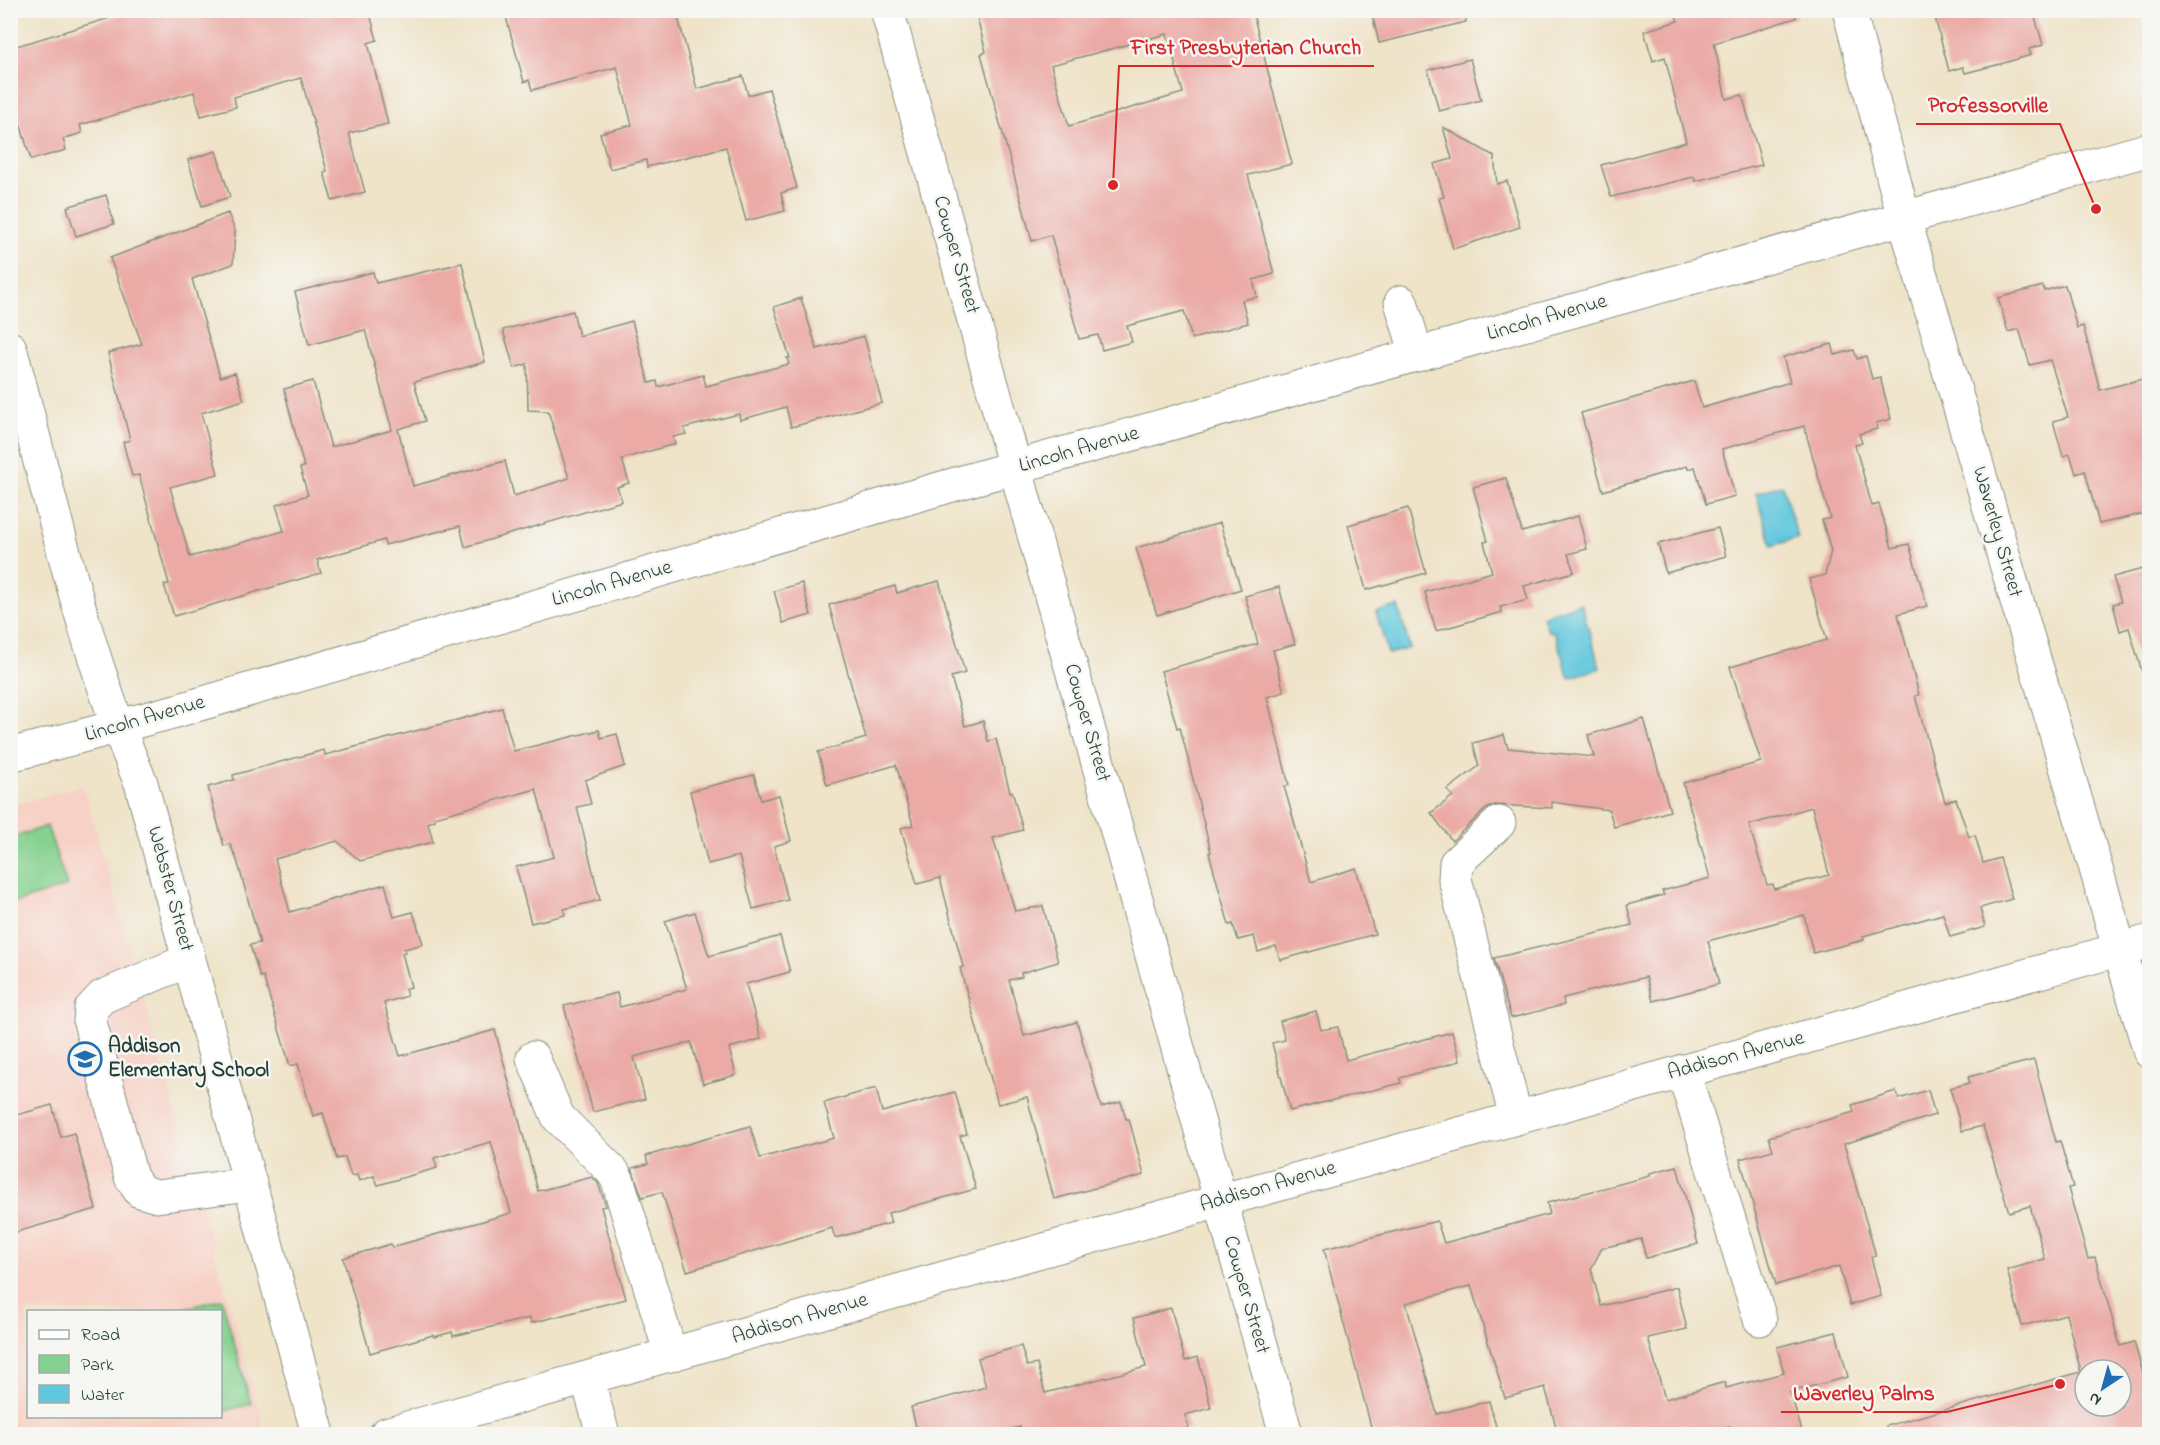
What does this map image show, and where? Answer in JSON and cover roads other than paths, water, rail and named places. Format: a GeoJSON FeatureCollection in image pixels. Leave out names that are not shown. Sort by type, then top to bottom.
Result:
{"type":"FeatureCollection","features":[{"type":"Feature","properties":{"kind":"street","name":"Cowper Street"},"geometry":{"type":"LineString","coordinates":[[887,10],[1286,1434]]}},
{"type":"Feature","properties":{"kind":"street","name":"Waverley Street"},"geometry":{"type":"LineString","coordinates":[[1849,10],[1904,218],[2135,946],[2150,1052]]}},
{"type":"Feature","properties":{"kind":"street","name":"Lincoln Avenue"},"geometry":{"type":"LineString","coordinates":[[10,755],[1016,468],[2150,149]]}},
{"type":"Feature","properties":{"kind":"street"},"geometry":{"type":"LineString","coordinates":[[1401,302],[1417,355]]}},
{"type":"Feature","properties":{"kind":"street","name":"Webster Street"},"geometry":{"type":"LineString","coordinates":[[10,348],[98,670],[117,726],[141,783],[318,1434]]}},
{"type":"Feature","properties":{"kind":"street"},"geometry":{"type":"LineString","coordinates":[[1499,823],[1456,863],[1455,879],[1515,1118]]}},
{"type":"Feature","properties":{"kind":"street","name":"Addison Avenue"},"geometry":{"type":"LineString","coordinates":[[386,1434],[2135,946]]}},
{"type":"Feature","properties":{"kind":"street"},"geometry":{"type":"LineString","coordinates":[[189,960],[102,997],[91,1009],[90,1022],[131,1177],[140,1191],[157,1196],[250,1185]]}},
{"type":"Feature","properties":{"kind":"street"},"geometry":{"type":"LineString","coordinates":[[533,1059],[558,1117],[613,1172],[618,1181],[671,1355]]}},
{"type":"Feature","properties":{"kind":"street"},"geometry":{"type":"LineString","coordinates":[[1683,1071],[1760,1319]]}},
{"type":"Feature","properties":{"kind":"street"},"geometry":{"type":"LineString","coordinates":[[587,1378],[603,1434]]}},
{"type":"Feature","properties":{"kind":"water"},"geometry":{"type":"Polygon","coordinates":[[[1782,485],[1798,538],[1772,546],[1756,493],[1782,485]]]}},
{"type":"Feature","properties":{"kind":"water"},"geometry":{"type":"Polygon","coordinates":[[[1581,603],[1600,668],[1569,678],[1554,632],[1548,631],[1543,616],[1581,603]]]}},
{"type":"Feature","properties":{"kind":"water"},"geometry":{"type":"Polygon","coordinates":[[[1398,606],[1410,648],[1388,654],[1376,612],[1398,606]]]}},
{"type":"Feature","properties":{"kind":"place","name":"First Presbyterian Church"},"geometry":{"type":"Point","coordinates":[1113,185]}},
{"type":"Feature","properties":{"kind":"place","name":"Professorville"},"geometry":{"type":"Point","coordinates":[2096,209]}},
{"type":"Feature","properties":{"kind":"place","name":"Addison Elementary School"},"geometry":{"type":"Point","coordinates":[85,1059]}},
{"type":"Feature","properties":{"kind":"place","name":"Waverley Palms"},"geometry":{"type":"Point","coordinates":[2060,1384]}}]}
